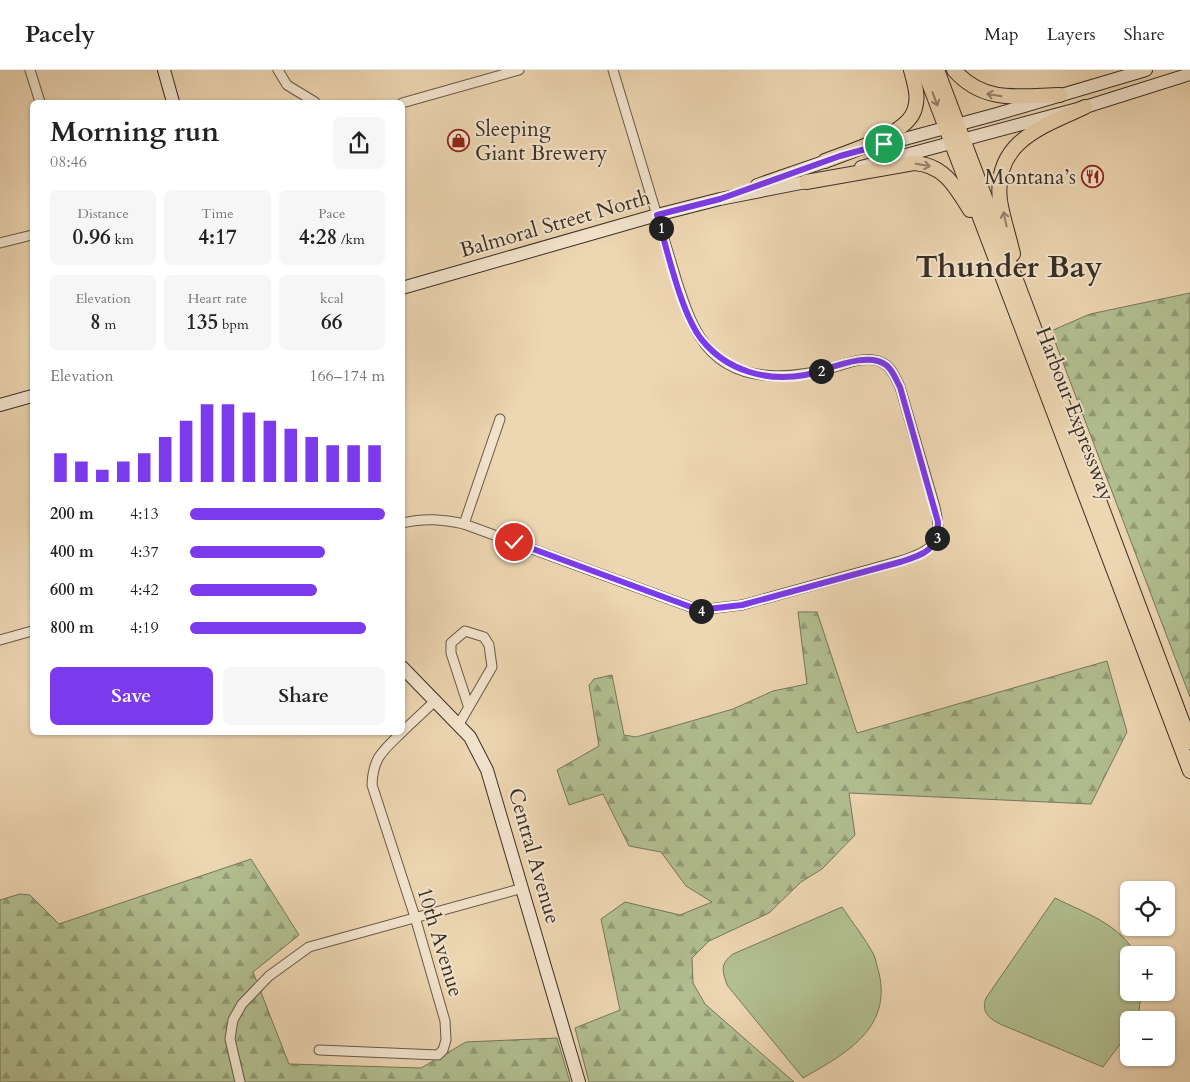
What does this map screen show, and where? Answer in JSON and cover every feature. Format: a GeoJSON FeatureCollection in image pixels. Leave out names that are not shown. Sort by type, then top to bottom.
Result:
{"type":"FeatureCollection","features":[{"type":"Feature","properties":{"kind":"main road"},"geometry":{"type":"LineString","coordinates":[[164,70],[172,100]]}},
{"type":"Feature","properties":{"kind":"main road"},"geometry":{"type":"LineString","coordinates":[[825,161],[893,133],[912,117],[917,102],[911,70]]}},
{"type":"Feature","properties":{"kind":"main road","name":"Harbour Expressway"},"geometry":{"type":"LineString","coordinates":[[924,70],[951,126]]}},
{"type":"Feature","properties":{"kind":"main road","name":"Harbour Expressway"},"geometry":{"type":"LineString","coordinates":[[936,70],[951,126],[986,234],[1190,771]]}},
{"type":"Feature","properties":{"kind":"main road"},"geometry":{"type":"LineString","coordinates":[[954,70],[970,86],[992,95],[1060,95]]}},
{"type":"Feature","properties":{"kind":"main road","name":"Balmoral Street North"},"geometry":{"type":"LineString","coordinates":[[720,199],[825,161],[1146,70]]}},
{"type":"Feature","properties":{"kind":"main road"},"geometry":{"type":"LineString","coordinates":[[1112,98],[1171,75],[1178,70]]}},
{"type":"Feature","properties":{"kind":"main road","name":"Balmoral Street North"},"geometry":{"type":"LineString","coordinates":[[405,287],[657,215],[720,199],[806,182],[1085,107],[1190,74]]}},
{"type":"Feature","properties":{"kind":"main road"},"geometry":{"type":"LineString","coordinates":[[1028,318],[1000,201],[1002,170],[1008,155],[1022,140],[1085,107]]}},
{"type":"Feature","properties":{"kind":"main road","name":"Harbour Expressway"},"geometry":{"type":"LineString","coordinates":[[956,141],[1028,318],[1190,742]]}},
{"type":"Feature","properties":{"kind":"main road"},"geometry":{"type":"LineString","coordinates":[[806,182],[914,163],[926,164],[938,169],[949,178],[986,234]]}},
{"type":"Feature","properties":{"kind":"main road"},"geometry":{"type":"LineString","coordinates":[[0,405],[30,397]]}},
{"type":"Feature","properties":{"kind":"main road","name":"Central Avenue"},"geometry":{"type":"LineString","coordinates":[[405,670],[459,724],[480,753],[490,778],[579,1082]]}},
{"type":"Feature","properties":{"kind":"street"},"geometry":{"type":"LineString","coordinates":[[30,70],[39,100]]}},
{"type":"Feature","properties":{"kind":"street"},"geometry":{"type":"LineString","coordinates":[[278,70],[287,86],[312,100]]}},
{"type":"Feature","properties":{"kind":"street"},"geometry":{"type":"LineString","coordinates":[[405,103],[519,70]]}},
{"type":"Feature","properties":{"kind":"street"},"geometry":{"type":"LineString","coordinates":[[405,522],[440,519],[464,524],[699,610],[742,605],[900,562],[922,554],[932,547],[938,536],[938,522],[900,387],[894,374],[885,364],[872,360],[859,360],[806,375],[772,378],[743,370],[722,359],[701,338],[688,315],[613,70]]}},
{"type":"Feature","properties":{"kind":"street"},"geometry":{"type":"LineString","coordinates":[[0,243],[30,236]]}},
{"type":"Feature","properties":{"kind":"street"},"geometry":{"type":"LineString","coordinates":[[464,524],[500,419]]}},
{"type":"Feature","properties":{"kind":"street"},"geometry":{"type":"LineString","coordinates":[[459,724],[468,705],[492,667],[489,645],[484,637],[465,631],[451,643],[451,653],[468,705]]}},
{"type":"Feature","properties":{"kind":"street"},"geometry":{"type":"LineString","coordinates":[[0,640],[30,632]]}},
{"type":"Feature","properties":{"kind":"street","name":"10th Avenue"},"geometry":{"type":"LineString","coordinates":[[405,729],[436,700]]}},
{"type":"Feature","properties":{"kind":"street","name":"10th Avenue"},"geometry":{"type":"LineString","coordinates":[[319,1050],[438,1055],[444,1050],[446,1040],[445,1021],[415,917],[372,785],[372,767],[399,735]]}},
{"type":"Feature","properties":{"kind":"street"},"geometry":{"type":"LineString","coordinates":[[240,1082],[230,1039],[233,1020],[242,1004],[268,976],[309,947],[523,888]]}},
{"type":"Feature","properties":{"kind":"green space"},"geometry":{"type":"Polygon","coordinates":[[[1190,293],[1190,697],[1051,331],[1090,314],[1190,293]]]}},
{"type":"Feature","properties":{"kind":"green space"},"geometry":{"type":"Polygon","coordinates":[[[798,612],[817,612],[857,733],[1107,661],[1127,732],[1091,804],[849,793],[855,835],[822,869],[801,882],[769,913],[709,941],[692,958],[693,983],[705,1004],[794,1082],[589,1082],[575,1028],[620,1010],[601,919],[625,902],[680,915],[712,902],[686,886],[661,852],[629,846],[603,794],[569,805],[557,770],[599,746],[589,685],[594,679],[612,675],[624,735],[636,737],[733,709],[773,691],[807,684],[798,612]]]}},
{"type":"Feature","properties":{"kind":"green space"},"geometry":{"type":"Polygon","coordinates":[[[251,859],[299,935],[253,972],[289,1064],[421,1068],[466,1042],[557,1038],[570,1082],[0,1082],[0,900],[20,894],[30,895],[59,924],[251,859]]]}},
{"type":"Feature","properties":{"kind":"green space"},"geometry":{"type":"Polygon","coordinates":[[[1055,898],[1090,914],[1111,927],[1129,944],[1130,946],[1120,946],[1120,1001],[1140,1001],[1139,1011],[1120,1011],[1120,1044],[1103,1067],[1000,1024],[987,1014],[984,1007],[986,998],[1055,898]]]}},
{"type":"Feature","properties":{"kind":"green space"},"geometry":{"type":"Polygon","coordinates":[[[842,907],[867,942],[875,957],[881,993],[879,1010],[872,1025],[862,1038],[849,1049],[803,1078],[727,985],[723,968],[726,961],[733,954],[842,907]]]}},
{"type":"Feature","properties":{"kind":"place","name":"Sleeping Giant Brewery"},"geometry":{"type":"Point","coordinates":[459,141]}},
{"type":"Feature","properties":{"kind":"place","name":"Montana’s"},"geometry":{"type":"Point","coordinates":[1092,177]}},
{"type":"Feature","properties":{"kind":"district","name":"Thunder Bay"},"geometry":{"type":"Point","coordinates":[1009,267]}},
{"type":"Feature","properties":{"kind":"route"},"geometry":{"type":"LineString","coordinates":[[514,542],[699,610],[710,611],[742,605],[900,562],[922,554],[932,547],[938,536],[938,522],[900,387],[894,374],[885,364],[872,360],[859,360],[806,375],[772,378],[730,365],[711,350],[701,338],[688,315],[657,215],[720,199],[840,156],[884,144]]}}]}
